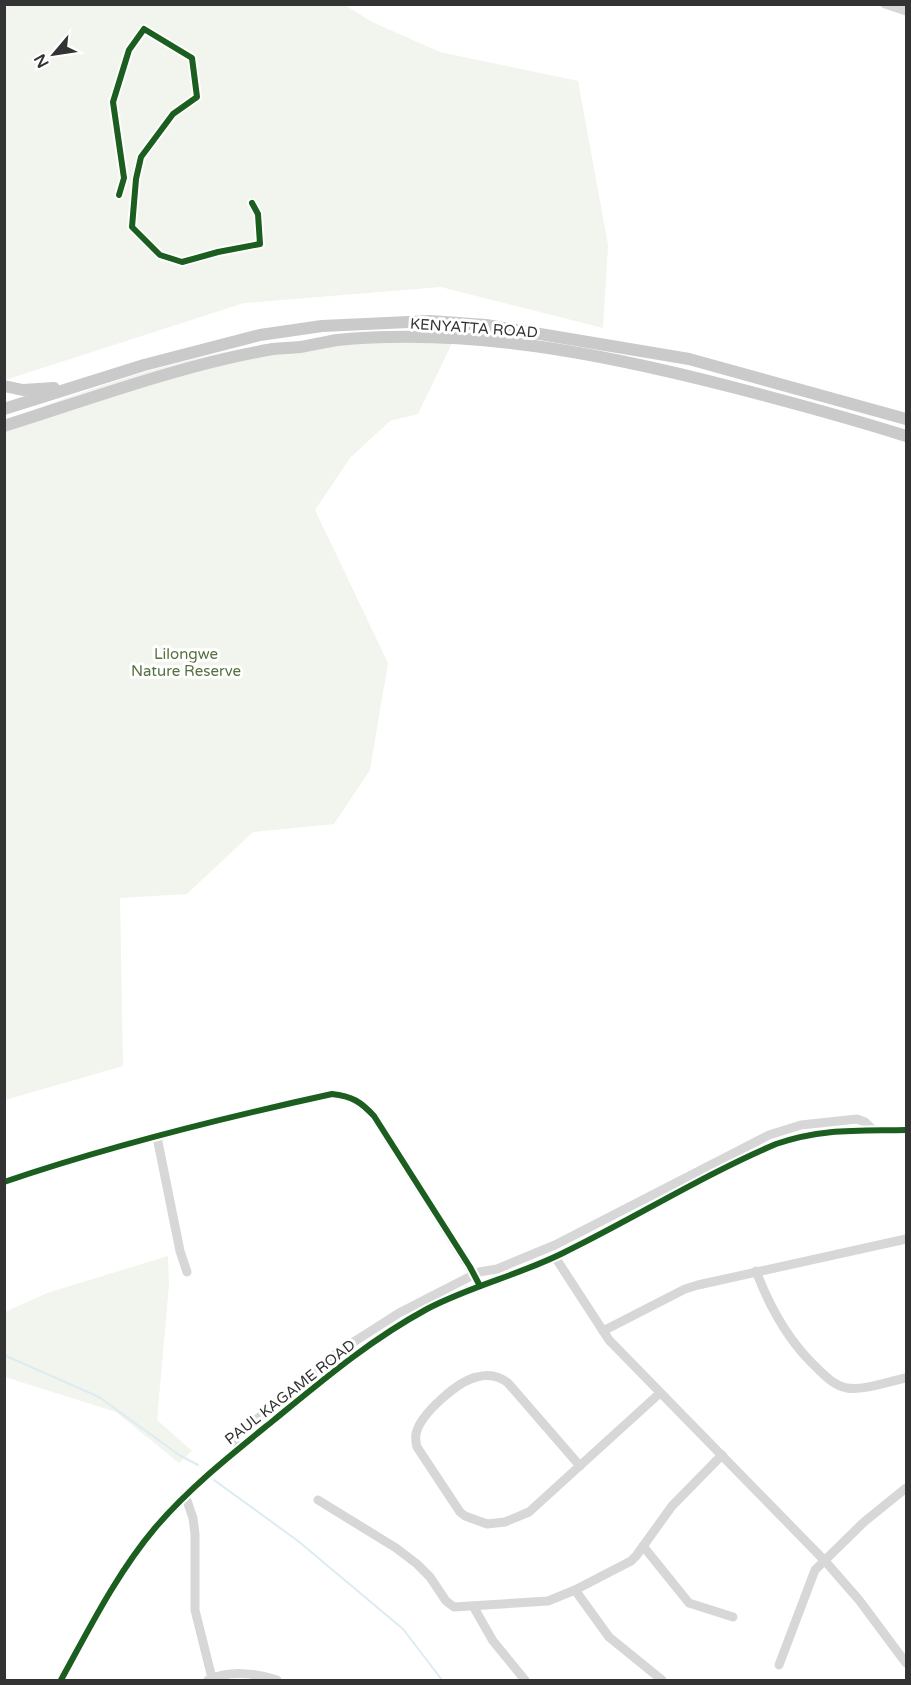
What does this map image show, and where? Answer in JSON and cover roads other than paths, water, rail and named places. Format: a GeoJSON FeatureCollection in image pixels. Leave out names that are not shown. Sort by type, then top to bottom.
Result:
{"type":"FeatureCollection","features":[{"type":"Feature","properties":{"kind":"main road","name":"KENYATTA ROAD"},"geometry":{"type":"LineString","coordinates":[[4,409],[87,382],[260,335],[322,326],[430,321],[486,325],[689,359],[906,419]]}},
{"type":"Feature","properties":{"kind":"main road","name":"KENYATTA ROAD"},"geometry":{"type":"LineString","coordinates":[[4,426],[127,386],[274,349],[301,347],[336,340],[432,336],[584,354],[675,373],[832,413],[906,436]]}},
{"type":"Feature","properties":{"kind":"main road"},"geometry":{"type":"LineString","coordinates":[[4,386],[23,390],[48,389],[87,382]]}},
{"type":"Feature","properties":{"kind":"street"},"geometry":{"type":"LineString","coordinates":[[885,4],[906,11]]}},
{"type":"Feature","properties":{"kind":"street"},"geometry":{"type":"LineString","coordinates":[[119,195],[124,178],[113,102],[129,50],[144,29],[192,58],[197,97],[173,114],[141,157],[132,227],[160,255],[182,262],[260,244],[258,214],[252,203]]}},
{"type":"Feature","properties":{"kind":"street"},"geometry":{"type":"LineString","coordinates":[[4,1182],[157,1137],[332,1094],[351,1097],[359,1101],[374,1116],[480,1286]]}},
{"type":"Feature","properties":{"kind":"street"},"geometry":{"type":"LineString","coordinates":[[237,1449],[235,1436],[338,1352],[399,1313],[474,1275],[497,1269],[555,1245],[769,1135],[801,1125],[857,1119],[865,1122],[873,1130]]}},
{"type":"Feature","properties":{"kind":"street","name":"PAUL KAGAME ROAD"},"geometry":{"type":"LineString","coordinates":[[61,1680],[119,1579],[155,1528],[185,1495],[237,1449],[340,1365],[367,1347],[426,1310],[555,1257],[776,1144],[809,1134],[836,1131],[906,1131]]}},
{"type":"Feature","properties":{"kind":"street"},"geometry":{"type":"LineString","coordinates":[[157,1137],[178,1242],[187,1272]]}},
{"type":"Feature","properties":{"kind":"street"},"geometry":{"type":"LineString","coordinates":[[603,1331],[685,1289],[756,1271],[906,1239]]}},
{"type":"Feature","properties":{"kind":"street"},"geometry":{"type":"LineString","coordinates":[[555,1257],[603,1331],[622,1354],[825,1561],[859,1600],[906,1663]]}},
{"type":"Feature","properties":{"kind":"street"},"geometry":{"type":"LineString","coordinates":[[756,1271],[762,1288],[790,1340],[828,1378],[841,1386],[856,1389],[906,1378]]}},
{"type":"Feature","properties":{"kind":"street"},"geometry":{"type":"LineString","coordinates":[[580,1466],[508,1383],[497,1377],[477,1377],[464,1383],[429,1412],[415,1436],[417,1448],[460,1512],[471,1520],[481,1523],[505,1522],[522,1516],[580,1466],[660,1393]]}},
{"type":"Feature","properties":{"kind":"street"},"geometry":{"type":"LineString","coordinates":[[318,1500],[396,1548],[417,1564],[430,1577],[450,1605],[462,1607],[548,1601],[575,1590],[630,1561],[672,1506],[722,1455]]}},
{"type":"Feature","properties":{"kind":"street"},"geometry":{"type":"LineString","coordinates":[[779,1665],[815,1570],[864,1522],[906,1488]]}},
{"type":"Feature","properties":{"kind":"street"},"geometry":{"type":"LineString","coordinates":[[185,1495],[195,1526],[195,1610],[214,1679],[246,1674],[278,1680]]}},
{"type":"Feature","properties":{"kind":"street"},"geometry":{"type":"LineString","coordinates":[[643,1546],[689,1603],[733,1617]]}},
{"type":"Feature","properties":{"kind":"street"},"geometry":{"type":"LineString","coordinates":[[575,1590],[609,1637],[662,1680]]}},
{"type":"Feature","properties":{"kind":"street"},"geometry":{"type":"LineString","coordinates":[[473,1606],[492,1641],[525,1680]]}},
{"type":"Feature","properties":{"kind":"waterway"},"geometry":{"type":"LineString","coordinates":[[4,1355],[99,1397],[179,1455],[198,1465]]}},
{"type":"Feature","properties":{"kind":"waterway"},"geometry":{"type":"LineString","coordinates":[[214,1480],[298,1541],[403,1629],[442,1680]]}},
{"type":"Feature","properties":{"kind":"park label","name":"Lilongwe Nature Reserve"},"geometry":{"type":"Point","coordinates":[186,662]}}]}
